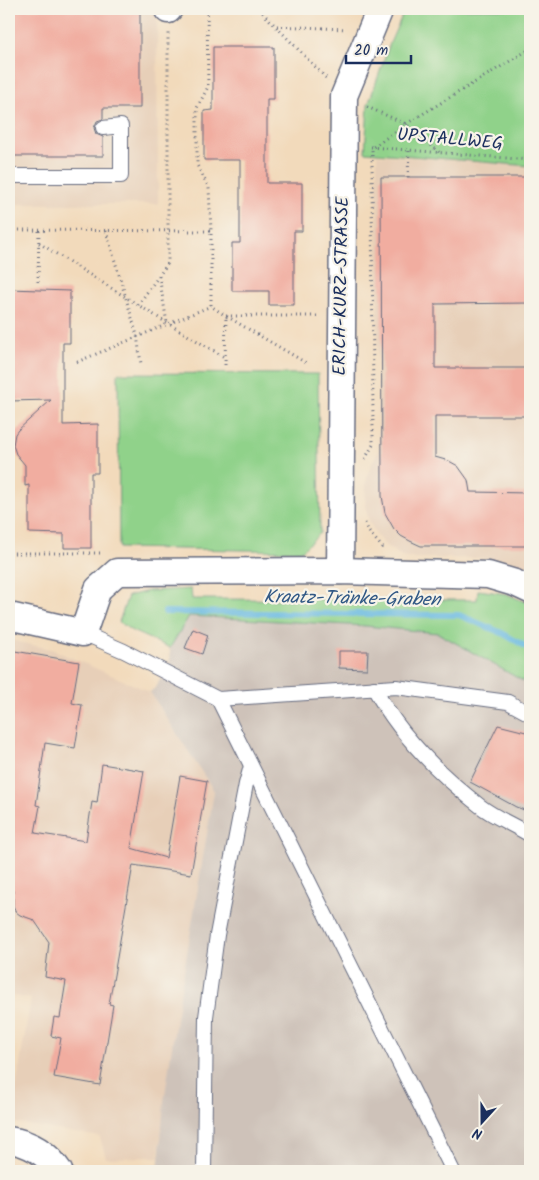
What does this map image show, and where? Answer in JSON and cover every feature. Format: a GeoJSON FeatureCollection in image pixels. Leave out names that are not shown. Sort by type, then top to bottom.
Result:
{"type":"FeatureCollection","features":[{"type":"Feature","properties":{"kind":"street","name":"ERICH-KURZ-STRASSE"},"geometry":{"type":"LineString","coordinates":[[340,571],[344,96],[376,19]]}},
{"type":"Feature","properties":{"kind":"street"},"geometry":{"type":"LineString","coordinates":[[9,616],[83,633],[98,589],[117,572],[340,571],[488,575],[515,583],[530,590]]}},
{"type":"Feature","properties":{"kind":"street"},"geometry":{"type":"LineString","coordinates":[[9,1140],[40,1150],[54,1163],[59,1171]]}},
{"type":"Feature","properties":{"kind":"lane"},"geometry":{"type":"LineString","coordinates":[[9,176],[121,176],[121,126],[103,128]]}},
{"type":"Feature","properties":{"kind":"lane"},"geometry":{"type":"LineString","coordinates":[[83,633],[124,651],[218,699],[396,687],[508,702],[530,714]]}},
{"type":"Feature","properties":{"kind":"lane"},"geometry":{"type":"LineString","coordinates":[[374,688],[383,705],[408,738],[440,770],[481,807],[530,834]]}},
{"type":"Feature","properties":{"kind":"lane"},"geometry":{"type":"LineString","coordinates":[[218,699],[453,1171]]}},
{"type":"Feature","properties":{"kind":"lane"},"geometry":{"type":"LineString","coordinates":[[204,1171],[206,1017],[217,935],[251,766]]}},
{"type":"Feature","properties":{"kind":"path"},"geometry":{"type":"LineString","coordinates":[[138,305],[168,263],[169,9]]}},
{"type":"Feature","properties":{"kind":"path"},"geometry":{"type":"LineString","coordinates":[[207,9],[208,87],[197,108],[197,166],[209,188],[211,306]]}},
{"type":"Feature","properties":{"kind":"path"},"geometry":{"type":"LineString","coordinates":[[259,9],[344,96],[406,124],[440,153]]}},
{"type":"Feature","properties":{"kind":"path"},"geometry":{"type":"LineString","coordinates":[[276,26],[376,19]]}},
{"type":"Feature","properties":{"kind":"path"},"geometry":{"type":"LineString","coordinates":[[361,466],[373,445],[370,147],[530,49]]}},
{"type":"Feature","properties":{"kind":"path","name":"UPSTALLWEG"},"geometry":{"type":"LineString","coordinates":[[370,147],[530,160]]}},
{"type":"Feature","properties":{"kind":"path"},"geometry":{"type":"LineString","coordinates":[[408,177],[409,150]]}},
{"type":"Feature","properties":{"kind":"path"},"geometry":{"type":"LineString","coordinates":[[9,230],[211,232]]}},
{"type":"Feature","properties":{"kind":"path"},"geometry":{"type":"LineString","coordinates":[[38,282],[39,230]]}},
{"type":"Feature","properties":{"kind":"path"},"geometry":{"type":"LineString","coordinates":[[106,231],[137,336],[141,364]]}},
{"type":"Feature","properties":{"kind":"path"},"geometry":{"type":"LineString","coordinates":[[39,243],[226,358]]}},
{"type":"Feature","properties":{"kind":"path"},"geometry":{"type":"LineString","coordinates":[[159,276],[167,323]]}},
{"type":"Feature","properties":{"kind":"path"},"geometry":{"type":"LineString","coordinates":[[211,306],[308,364]]}},
{"type":"Feature","properties":{"kind":"path"},"geometry":{"type":"LineString","coordinates":[[77,362],[211,306]]}},
{"type":"Feature","properties":{"kind":"path"},"geometry":{"type":"LineString","coordinates":[[226,316],[341,316]]}},
{"type":"Feature","properties":{"kind":"path"},"geometry":{"type":"LineString","coordinates":[[225,365],[226,316]]}},
{"type":"Feature","properties":{"kind":"path"},"geometry":{"type":"LineString","coordinates":[[364,520],[369,532],[376,541],[402,563],[400,573]]}},
{"type":"Feature","properties":{"kind":"path"},"geometry":{"type":"LineString","coordinates":[[9,553],[107,553]]}},
{"type":"Feature","properties":{"kind":"path"},"geometry":{"type":"LineString","coordinates":[[9,912],[14,909]]}},
{"type":"Feature","properties":{"kind":"shaded area"},"geometry":{"type":"Polygon","coordinates":[[[9,9],[157,9],[158,204],[9,204],[9,9]]]}},
{"type":"Feature","properties":{"kind":"shaded area"},"geometry":{"type":"Polygon","coordinates":[[[377,155],[530,166],[530,570],[518,565],[479,558],[405,558],[386,546],[377,536],[369,521],[365,506],[366,482],[370,467],[378,452],[377,155]]]}},
{"type":"Feature","properties":{"kind":"shaded area"},"geometry":{"type":"Polygon","coordinates":[[[188,616],[366,626],[438,633],[530,685],[530,1171],[158,1171],[164,1102],[176,1019],[214,791],[150,692],[156,687],[170,661],[170,648],[188,616]]]}},
{"type":"Feature","properties":{"kind":"shaded area"},"geometry":{"type":"Polygon","coordinates":[[[9,640],[51,649],[150,692],[214,791],[176,1019],[158,1157],[106,1158],[100,1137],[10,1122],[31,999],[9,995],[9,640]]]}},
{"type":"Feature","properties":{"kind":"green space"},"geometry":{"type":"Polygon","coordinates":[[[405,9],[530,9],[530,166],[365,152],[368,105],[390,43],[405,9]]]}},
{"type":"Feature","properties":{"kind":"green space"},"geometry":{"type":"Polygon","coordinates":[[[118,373],[318,374],[320,533],[302,551],[119,548],[118,373]]]}},
{"type":"Feature","properties":{"kind":"green space"},"geometry":{"type":"Polygon","coordinates":[[[191,589],[192,599],[477,600],[478,590],[507,594],[530,604],[530,685],[438,633],[366,626],[189,616],[170,648],[132,631],[119,622],[128,596],[149,591],[191,589]]]}},
{"type":"Feature","properties":{"kind":"building"},"geometry":{"type":"Polygon","coordinates":[[[9,9],[140,9],[140,108],[103,108],[103,119],[97,121],[94,128],[96,134],[103,137],[103,156],[9,156],[9,9]]]}},
{"type":"Feature","properties":{"kind":"building"},"geometry":{"type":"Polygon","coordinates":[[[213,47],[274,47],[274,99],[267,99],[267,183],[302,183],[302,231],[294,231],[294,305],[269,305],[269,291],[232,291],[232,243],[240,243],[240,160],[204,160],[204,111],[213,110],[213,47]]]}},
{"type":"Feature","properties":{"kind":"building"},"geometry":{"type":"Polygon","coordinates":[[[381,177],[530,177],[530,303],[435,304],[435,368],[530,368],[530,416],[435,416],[435,457],[458,466],[468,480],[470,492],[530,493],[530,546],[421,546],[401,536],[394,529],[385,513],[382,496],[381,177]]]}},
{"type":"Feature","properties":{"kind":"building"},"geometry":{"type":"Polygon","coordinates":[[[9,289],[70,291],[70,343],[63,343],[63,425],[98,424],[98,473],[91,473],[91,548],[64,548],[64,534],[29,533],[29,485],[25,486],[25,465],[16,454],[13,445],[15,434],[18,430],[51,400],[9,401],[9,289]]]}},
{"type":"Feature","properties":{"kind":"building"},"geometry":{"type":"Polygon","coordinates":[[[193,629],[208,635],[202,654],[185,648],[193,629]]]}},
{"type":"Feature","properties":{"kind":"building"},"geometry":{"type":"Polygon","coordinates":[[[9,650],[79,662],[72,703],[82,705],[75,748],[45,743],[36,805],[40,806],[35,833],[86,841],[92,802],[97,803],[102,764],[144,771],[131,848],[166,858],[180,776],[207,781],[191,874],[133,865],[109,1004],[113,1005],[100,1085],[54,1077],[61,1038],[51,1036],[54,1017],[60,1018],[66,981],[45,977],[49,942],[34,920],[20,915],[13,906],[13,891],[9,885],[9,650]]]}},
{"type":"Feature","properties":{"kind":"building"},"geometry":{"type":"Polygon","coordinates":[[[339,651],[368,651],[367,669],[339,668],[339,651]]]}},
{"type":"Feature","properties":{"kind":"building"},"geometry":{"type":"Polygon","coordinates":[[[498,725],[530,733],[530,812],[516,807],[470,782],[498,725]]]}},
{"type":"Feature","properties":{"kind":"waterway","name":"Kraatz-Tränke-Graben"},"geometry":{"type":"LineString","coordinates":[[165,612],[459,615],[502,633],[530,649]]}}]}
